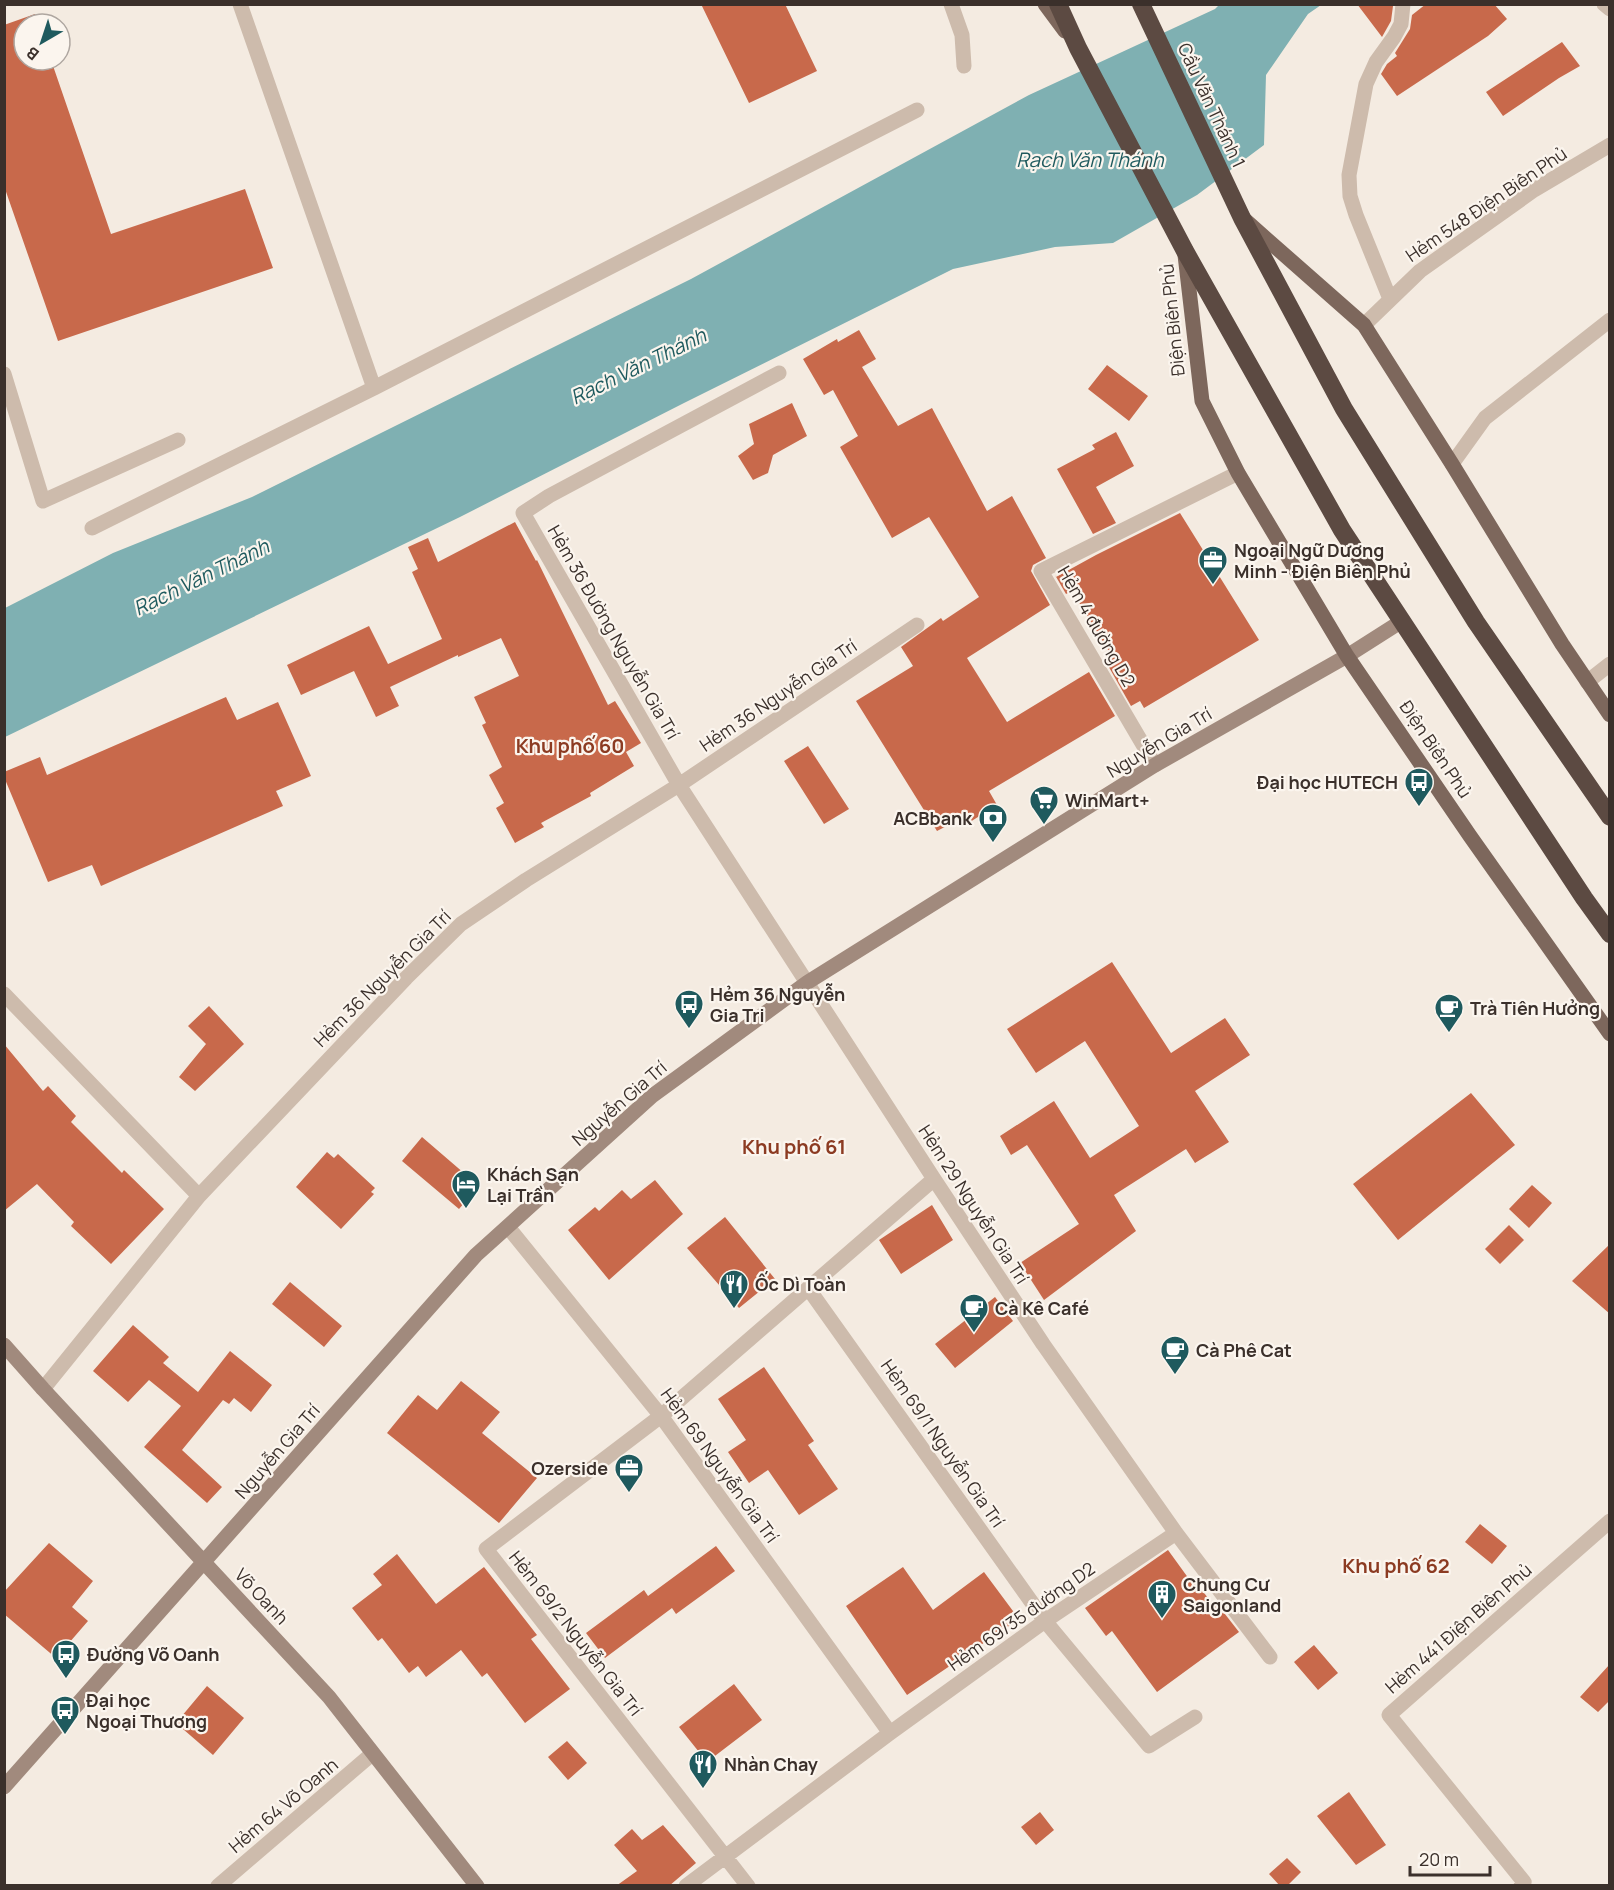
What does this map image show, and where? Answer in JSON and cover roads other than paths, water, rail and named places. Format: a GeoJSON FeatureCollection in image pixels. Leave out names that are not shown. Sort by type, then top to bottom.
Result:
{"type":"FeatureCollection","features":[{"type":"Feature","properties":{"kind":"highway"},"geometry":{"type":"LineString","coordinates":[[1058,4],[1078,48],[1185,250]]}},
{"type":"Feature","properties":{"kind":"highway","name":"Cầu Văn Thánh 1"},"geometry":{"type":"LineString","coordinates":[[1143,6],[1242,218]]}},
{"type":"Feature","properties":{"kind":"highway"},"geometry":{"type":"LineString","coordinates":[[1242,218],[1344,409],[1476,622],[1610,817]]}},
{"type":"Feature","properties":{"kind":"highway","name":"Điện Biên Phủ"},"geometry":{"type":"LineString","coordinates":[[1185,250],[1342,530],[1610,934]]}},
{"type":"Feature","properties":{"kind":"main road"},"geometry":{"type":"LineString","coordinates":[[1045,4],[1078,48]]}},
{"type":"Feature","properties":{"kind":"main road"},"geometry":{"type":"LineString","coordinates":[[1242,218],[1364,325],[1562,644],[1610,715]]}},
{"type":"Feature","properties":{"kind":"main road","name":"Điện Biên Phủ"},"geometry":{"type":"LineString","coordinates":[[1185,250],[1202,401],[1238,473],[1347,656],[1475,844],[1610,1034]]}},
{"type":"Feature","properties":{"kind":"street"},"geometry":{"type":"LineString","coordinates":[[240,4],[374,388]]}},
{"type":"Feature","properties":{"kind":"street"},"geometry":{"type":"LineString","coordinates":[[951,4],[962,35],[964,66]]}},
{"type":"Feature","properties":{"kind":"street"},"geometry":{"type":"LineString","coordinates":[[1390,299],[1356,215],[1350,196],[1349,175],[1366,84],[1376,62],[1401,24],[1403,4]]}},
{"type":"Feature","properties":{"kind":"street"},"geometry":{"type":"LineString","coordinates":[[1604,4],[1610,9]]}},
{"type":"Feature","properties":{"kind":"street"},"geometry":{"type":"LineString","coordinates":[[92,528],[374,388],[917,110]]}},
{"type":"Feature","properties":{"kind":"street","name":"Hẻm 548 Điện Biên Phủ"},"geometry":{"type":"LineString","coordinates":[[1364,325],[1429,264],[1534,190],[1610,145]]}},
{"type":"Feature","properties":{"kind":"street"},"geometry":{"type":"LineString","coordinates":[[1452,464],[1485,418],[1610,320]]}},
{"type":"Feature","properties":{"kind":"street","name":"Hẻm 36 Đường Nguyễn Gia Trí"},"geometry":{"type":"LineString","coordinates":[[779,373],[549,496],[523,513],[680,785],[808,982]]}},
{"type":"Feature","properties":{"kind":"street"},"geometry":{"type":"LineString","coordinates":[[4,374],[43,501],[178,440]]}},
{"type":"Feature","properties":{"kind":"street","name":"Hẻm 4 đường D2"},"geometry":{"type":"LineString","coordinates":[[1155,765],[1041,571],[1238,473]]}},
{"type":"Feature","properties":{"kind":"street","name":"Nguyễn Gia Trí"},"geometry":{"type":"LineString","coordinates":[[4,1787],[476,1255],[652,1096],[808,982],[1155,765],[1347,656],[1402,621]]}},
{"type":"Feature","properties":{"kind":"street","name":"Hẻm 36 Nguyễn Gia Trí"},"geometry":{"type":"LineString","coordinates":[[43,1389],[199,1196],[398,986],[461,924],[526,880],[680,785],[917,625]]}},
{"type":"Feature","properties":{"kind":"street"},"geometry":{"type":"LineString","coordinates":[[1587,682],[1610,664]]}},
{"type":"Feature","properties":{"kind":"street","name":"Hẻm 29 Nguyễn Gia Trí"},"geometry":{"type":"LineString","coordinates":[[808,982],[1043,1344],[1176,1533],[1270,1657]]}},
{"type":"Feature","properties":{"kind":"street"},"geometry":{"type":"LineString","coordinates":[[4,994],[199,1196]]}},
{"type":"Feature","properties":{"kind":"street"},"geometry":{"type":"LineString","coordinates":[[662,1416],[934,1179]]}},
{"type":"Feature","properties":{"kind":"street","name":"Hẻm 69 Nguyễn Gia Trí"},"geometry":{"type":"LineString","coordinates":[[508,1227],[662,1416],[890,1733]]}},
{"type":"Feature","properties":{"kind":"street","name":"Hẻm 69/1 Nguyễn Gia Trí"},"geometry":{"type":"LineString","coordinates":[[808,1288],[1046,1621],[1149,1746],[1195,1717]]}},
{"type":"Feature","properties":{"kind":"street","name":"Võ Oanh"},"geometry":{"type":"LineString","coordinates":[[4,1345],[328,1697],[477,1886]]}},
{"type":"Feature","properties":{"kind":"street","name":"Hẻm 69/2 Nguyễn Gia Trí"},"geometry":{"type":"LineString","coordinates":[[662,1416],[486,1549],[748,1886]]}},
{"type":"Feature","properties":{"kind":"street","name":"Hẻm 441 Điện Biên Phủ"},"geometry":{"type":"LineString","coordinates":[[1521,1886],[1524,1882],[1389,1715],[1610,1521]]}},
{"type":"Feature","properties":{"kind":"street","name":"Hẻm 69/35 đường D2"},"geometry":{"type":"LineString","coordinates":[[686,1886],[890,1733],[1046,1621],[1176,1533]]}},
{"type":"Feature","properties":{"kind":"street","name":"Hẻm 64 Võ Oanh"},"geometry":{"type":"LineString","coordinates":[[218,1885],[372,1754]]}},
{"type":"Feature","properties":{"kind":"water","name":"Rạch Văn Thánh"},"geometry":{"type":"Polygon","coordinates":[[[1219,5],[1321,5],[1308,14],[1266,75],[1264,145],[1197,195],[1113,243],[1055,247],[953,269],[460,517],[5,737],[5,608],[113,553],[252,497],[691,279],[1029,95],[1215,9],[1219,5]]]}},
{"type":"Feature","properties":{"kind":"place","name":"Ngoại Ngữ Dương Minh - Điện Biên Phủ"},"geometry":{"type":"Point","coordinates":[1213,586]}},
{"type":"Feature","properties":{"kind":"place","name":"Đại học HUTECH"},"geometry":{"type":"Point","coordinates":[1419,808]}},
{"type":"Feature","properties":{"kind":"place","name":"WinMart+"},"geometry":{"type":"Point","coordinates":[1044,826]}},
{"type":"Feature","properties":{"kind":"place","name":"ACBbank"},"geometry":{"type":"Point","coordinates":[993,844]}},
{"type":"Feature","properties":{"kind":"place","name":"Hẻm 36 Nguyễn Gia Tri"},"geometry":{"type":"Point","coordinates":[689,1030]}},
{"type":"Feature","properties":{"kind":"place","name":"Trà Tiên Hưởng"},"geometry":{"type":"Point","coordinates":[1449,1034]}},
{"type":"Feature","properties":{"kind":"place","name":"Khách Sạn Lại Trần"},"geometry":{"type":"Point","coordinates":[466,1210]}},
{"type":"Feature","properties":{"kind":"place","name":"Ốc Dì Toàn"},"geometry":{"type":"Point","coordinates":[734,1310]}},
{"type":"Feature","properties":{"kind":"place","name":"Cà Kê Café"},"geometry":{"type":"Point","coordinates":[974,1334]}},
{"type":"Feature","properties":{"kind":"place","name":"Cà Phê Cat"},"geometry":{"type":"Point","coordinates":[1175,1376]}},
{"type":"Feature","properties":{"kind":"place","name":"Ozerside"},"geometry":{"type":"Point","coordinates":[629,1494]}},
{"type":"Feature","properties":{"kind":"place","name":"Chung Cư Saigonland"},"geometry":{"type":"Point","coordinates":[1162,1620]}},
{"type":"Feature","properties":{"kind":"place","name":"Đường Võ Oanh"},"geometry":{"type":"Point","coordinates":[66,1680]}},
{"type":"Feature","properties":{"kind":"place","name":"Đại học Ngoại Thương"},"geometry":{"type":"Point","coordinates":[65,1736]}},
{"type":"Feature","properties":{"kind":"place","name":"Nhàn Chay"},"geometry":{"type":"Point","coordinates":[703,1790]}},
{"type":"Feature","properties":{"kind":"district","name":"Khu phố 60"},"geometry":{"type":"Point","coordinates":[570,745]}},
{"type":"Feature","properties":{"kind":"district","name":"Khu phố 61"},"geometry":{"type":"Point","coordinates":[794,1146]}},
{"type":"Feature","properties":{"kind":"district","name":"Khu phố 62"},"geometry":{"type":"Point","coordinates":[1396,1565]}}]}
